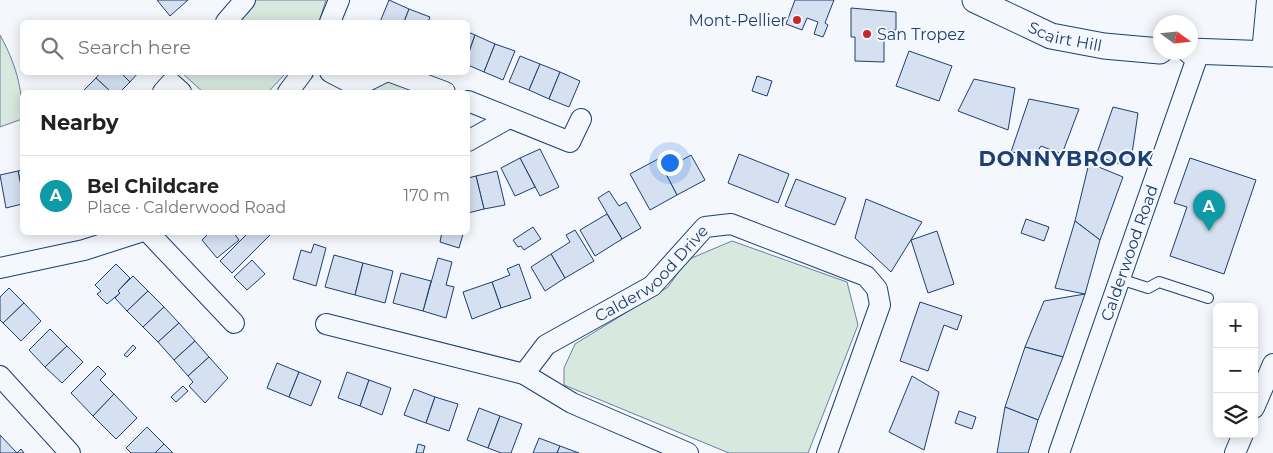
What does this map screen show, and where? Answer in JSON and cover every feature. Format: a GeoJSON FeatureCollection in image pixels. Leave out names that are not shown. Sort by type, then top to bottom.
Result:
{"type":"FeatureCollection","features":[{"type":"Feature","properties":{"kind":"street"},"geometry":{"type":"LineString","coordinates":[[228,20],[245,0]]}},
{"type":"Feature","properties":{"kind":"street"},"geometry":{"type":"LineString","coordinates":[[331,20],[339,0]]}},
{"type":"Feature","properties":{"kind":"street","name":"Scairt Hill"},"geometry":{"type":"LineString","coordinates":[[974,0],[1051,36],[1104,46],[1153,50]]}},
{"type":"Feature","properties":{"kind":"street"},"geometry":{"type":"LineString","coordinates":[[1198,52],[1268,54],[1267,0]]}},
{"type":"Feature","properties":{"kind":"street","name":"Calderwood Road"},"geometry":{"type":"LineString","coordinates":[[1059,453],[1120,279],[1192,60]]}},
{"type":"Feature","properties":{"kind":"street"},"geometry":{"type":"LineString","coordinates":[[290,90],[301,75]]}},
{"type":"Feature","properties":{"kind":"street"},"geometry":{"type":"LineString","coordinates":[[335,75],[358,89],[380,75]]}},
{"type":"Feature","properties":{"kind":"street"},"geometry":{"type":"LineString","coordinates":[[399,75],[440,90]]}},
{"type":"Feature","properties":{"kind":"street"},"geometry":{"type":"LineString","coordinates":[[164,90],[171,83],[179,90]]}},
{"type":"Feature","properties":{"kind":"street"},"geometry":{"type":"LineString","coordinates":[[470,103],[570,142],[581,119]]}},
{"type":"Feature","properties":{"kind":"street"},"geometry":{"type":"LineString","coordinates":[[470,140],[509,118]]}},
{"type":"Feature","properties":{"kind":"street","name":"Calderwood Drive"},"geometry":{"type":"LineString","coordinates":[[524,374],[546,345],[652,286],[705,227],[731,224],[866,276],[877,289],[880,305],[827,453]]}},
{"type":"Feature","properties":{"kind":"street"},"geometry":{"type":"LineString","coordinates":[[0,268],[83,241],[121,235]]}},
{"type":"Feature","properties":{"kind":"street"},"geometry":{"type":"LineString","coordinates":[[151,235],[234,323]]}},
{"type":"Feature","properties":{"kind":"street"},"geometry":{"type":"LineString","coordinates":[[326,324],[524,374],[572,403],[688,453]]}},
{"type":"Feature","properties":{"kind":"street"},"geometry":{"type":"LineString","coordinates":[[1258,399],[1273,364]]}},
{"type":"Feature","properties":{"kind":"street"},"geometry":{"type":"LineString","coordinates":[[0,376],[70,453]]}},
{"type":"Feature","properties":{"kind":"street"},"geometry":{"type":"LineString","coordinates":[[1236,453],[1242,438]]}},
{"type":"Feature","properties":{"kind":"lane"},"geometry":{"type":"LineString","coordinates":[[1120,279],[1148,288],[1158,282],[1208,298]]}},
{"type":"Feature","properties":{"kind":"shaded area"},"geometry":{"type":"Polygon","coordinates":[[[256,0],[326,0],[320,20],[240,20],[256,0]]]}},
{"type":"Feature","properties":{"kind":"shaded area"},"geometry":{"type":"Polygon","coordinates":[[[0,35],[10,55],[17,76],[20,92],[20,120],[0,127],[0,35]]]}},
{"type":"Feature","properties":{"kind":"shaded area"},"geometry":{"type":"Polygon","coordinates":[[[184,75],[284,75],[270,90],[201,90],[184,75]]]}},
{"type":"Feature","properties":{"kind":"shaded area"},"geometry":{"type":"Polygon","coordinates":[[[388,82],[414,90],[374,90],[379,83],[388,82]]]}},
{"type":"Feature","properties":{"kind":"shaded area"},"geometry":{"type":"Polygon","coordinates":[[[732,241],[847,282],[858,325],[808,453],[729,453],[564,385],[564,368],[575,344],[668,287],[687,260],[732,241]]]}},
{"type":"Feature","properties":{"kind":"building"},"geometry":{"type":"Polygon","coordinates":[[[157,0],[188,0],[170,16],[157,0]]]}},
{"type":"Feature","properties":{"kind":"building"},"geometry":{"type":"Polygon","coordinates":[[[389,0],[409,9],[405,20],[381,20],[389,0]]]}},
{"type":"Feature","properties":{"kind":"building","name":"Mont-Pellier"},"geometry":{"type":"Polygon","coordinates":[[[795,0],[834,0],[825,23],[828,25],[823,37],[814,34],[818,22],[807,18],[802,30],[786,24],[795,0]]]}},
{"type":"Feature","properties":{"kind":"building","name":"San Tropez"},"geometry":{"type":"Polygon","coordinates":[[[851,8],[896,12],[896,30],[884,30],[884,62],[855,61],[855,37],[851,37],[851,8]]]}},
{"type":"Feature","properties":{"kind":"building"},"geometry":{"type":"Polygon","coordinates":[[[409,9],[430,17],[429,20],[405,20],[409,9]]]}},
{"type":"Feature","properties":{"kind":"building"},"geometry":{"type":"Polygon","coordinates":[[[470,33],[475,35],[470,49],[470,33]]]}},
{"type":"Feature","properties":{"kind":"building"},"geometry":{"type":"Polygon","coordinates":[[[475,35],[495,44],[484,72],[470,66],[470,49],[475,35]]]}},
{"type":"Feature","properties":{"kind":"building"},"geometry":{"type":"Polygon","coordinates":[[[495,44],[515,51],[503,80],[484,72],[495,44]]]}},
{"type":"Feature","properties":{"kind":"building"},"geometry":{"type":"Polygon","coordinates":[[[909,51],[952,66],[939,101],[896,86],[909,51]]]}},
{"type":"Feature","properties":{"kind":"building"},"geometry":{"type":"Polygon","coordinates":[[[520,56],[540,64],[529,90],[509,82],[520,56]]]}},
{"type":"Feature","properties":{"kind":"building"},"geometry":{"type":"Polygon","coordinates":[[[540,64],[560,72],[549,99],[529,90],[540,64]]]}},
{"type":"Feature","properties":{"kind":"building"},"geometry":{"type":"Polygon","coordinates":[[[560,72],[580,81],[569,107],[549,99],[560,72]]]}},
{"type":"Feature","properties":{"kind":"building"},"geometry":{"type":"Polygon","coordinates":[[[98,75],[123,75],[130,82],[122,90],[109,90],[96,78],[98,75]]]}},
{"type":"Feature","properties":{"kind":"building"},"geometry":{"type":"Polygon","coordinates":[[[123,75],[136,75],[130,82],[123,75]]]}},
{"type":"Feature","properties":{"kind":"building"},"geometry":{"type":"Polygon","coordinates":[[[757,76],[772,81],[767,96],[752,91],[757,76]]]}},
{"type":"Feature","properties":{"kind":"building"},"geometry":{"type":"Polygon","coordinates":[[[96,78],[109,90],[84,90],[96,78]]]}},
{"type":"Feature","properties":{"kind":"building"},"geometry":{"type":"Polygon","coordinates":[[[974,79],[1015,88],[1008,130],[958,111],[974,79]]]}},
{"type":"Feature","properties":{"kind":"building"},"geometry":{"type":"Polygon","coordinates":[[[1029,99],[1079,109],[1062,154],[1041,146],[1035,155],[1011,152],[1029,99]]]}},
{"type":"Feature","properties":{"kind":"building"},"geometry":{"type":"Polygon","coordinates":[[[1113,107],[1138,113],[1130,167],[1096,156],[1113,107]]]}},
{"type":"Feature","properties":{"kind":"building"},"geometry":{"type":"Polygon","coordinates":[[[540,149],[559,187],[540,196],[520,158],[540,149]]]}},
{"type":"Feature","properties":{"kind":"building"},"geometry":{"type":"Polygon","coordinates":[[[739,154],[789,174],[778,203],[728,183],[739,154]]]}},
{"type":"Feature","properties":{"kind":"building"},"geometry":{"type":"Polygon","coordinates":[[[691,155],[705,180],[677,195],[664,170],[691,155]]]}},
{"type":"Feature","properties":{"kind":"building"},"geometry":{"type":"Polygon","coordinates":[[[520,158],[535,187],[515,196],[501,168],[520,158]]]}},
{"type":"Feature","properties":{"kind":"building"},"geometry":{"type":"Polygon","coordinates":[[[1190,158],[1256,180],[1224,274],[1170,256],[1187,207],[1174,203],[1190,158]]]}},
{"type":"Feature","properties":{"kind":"building"},"geometry":{"type":"Polygon","coordinates":[[[658,159],[677,195],[650,210],[630,174],[658,159]]]}},
{"type":"Feature","properties":{"kind":"building"},"geometry":{"type":"Polygon","coordinates":[[[1089,163],[1123,177],[1100,240],[1075,221],[1089,163]]]}},
{"type":"Feature","properties":{"kind":"building"},"geometry":{"type":"Polygon","coordinates":[[[18,171],[20,204],[6,208],[0,175],[18,171]]]}},
{"type":"Feature","properties":{"kind":"building"},"geometry":{"type":"Polygon","coordinates":[[[497,171],[505,205],[484,209],[476,176],[497,171]]]}},
{"type":"Feature","properties":{"kind":"building"},"geometry":{"type":"Polygon","coordinates":[[[476,176],[484,209],[470,212],[470,178],[476,176]]]}},
{"type":"Feature","properties":{"kind":"building"},"geometry":{"type":"Polygon","coordinates":[[[796,179],[846,198],[835,225],[785,206],[796,179]]]}},
{"type":"Feature","properties":{"kind":"building"},"geometry":{"type":"Polygon","coordinates":[[[609,191],[619,206],[626,202],[641,228],[622,239],[598,198],[609,191]]]}},
{"type":"Feature","properties":{"kind":"building"},"geometry":{"type":"Polygon","coordinates":[[[866,199],[922,222],[891,272],[855,238],[866,199]]]}},
{"type":"Feature","properties":{"kind":"building"},"geometry":{"type":"Polygon","coordinates":[[[607,214],[622,239],[595,256],[580,230],[607,214]]]}},
{"type":"Feature","properties":{"kind":"building"},"geometry":{"type":"Polygon","coordinates":[[[1026,219],[1049,227],[1044,241],[1021,233],[1026,219]]]}},
{"type":"Feature","properties":{"kind":"building"},"geometry":{"type":"Polygon","coordinates":[[[1075,221],[1100,240],[1085,294],[1055,288],[1075,221]]]}},
{"type":"Feature","properties":{"kind":"building"},"geometry":{"type":"Polygon","coordinates":[[[533,227],[541,239],[524,250],[521,246],[518,247],[513,240],[533,227]]]}},
{"type":"Feature","properties":{"kind":"building"},"geometry":{"type":"Polygon","coordinates":[[[575,230],[594,261],[565,278],[551,254],[570,242],[566,235],[575,230]]]}},
{"type":"Feature","properties":{"kind":"building"},"geometry":{"type":"Polygon","coordinates":[[[937,231],[954,284],[928,293],[911,240],[937,231]]]}},
{"type":"Feature","properties":{"kind":"building"},"geometry":{"type":"Polygon","coordinates":[[[207,235],[235,235],[239,240],[217,258],[202,240],[207,235]]]}},
{"type":"Feature","properties":{"kind":"building"},"geometry":{"type":"Polygon","coordinates":[[[246,235],[270,235],[232,273],[220,261],[246,235]]]}},
{"type":"Feature","properties":{"kind":"building"},"geometry":{"type":"Polygon","coordinates":[[[441,235],[463,235],[459,248],[440,242],[441,235]]]}},
{"type":"Feature","properties":{"kind":"building"},"geometry":{"type":"Polygon","coordinates":[[[314,244],[326,248],[316,286],[293,279],[301,250],[311,253],[314,244]]]}},
{"type":"Feature","properties":{"kind":"building"},"geometry":{"type":"Polygon","coordinates":[[[551,254],[565,278],[545,291],[531,267],[551,254]]]}},
{"type":"Feature","properties":{"kind":"building"},"geometry":{"type":"Polygon","coordinates":[[[334,255],[363,263],[355,295],[325,287],[334,255]]]}},
{"type":"Feature","properties":{"kind":"building"},"geometry":{"type":"Polygon","coordinates":[[[438,258],[452,262],[446,285],[454,287],[446,318],[423,311],[438,258]]]}},
{"type":"Feature","properties":{"kind":"building"},"geometry":{"type":"Polygon","coordinates":[[[252,260],[265,274],[247,290],[234,277],[252,260]]]}},
{"type":"Feature","properties":{"kind":"building"},"geometry":{"type":"Polygon","coordinates":[[[363,263],[393,271],[385,303],[355,295],[363,263]]]}},
{"type":"Feature","properties":{"kind":"building"},"geometry":{"type":"Polygon","coordinates":[[[116,264],[130,278],[118,291],[120,293],[107,304],[97,294],[101,291],[95,285],[116,264]]]}},
{"type":"Feature","properties":{"kind":"building"},"geometry":{"type":"Polygon","coordinates":[[[519,264],[531,298],[501,308],[492,282],[510,275],[507,269],[519,264]]]}},
{"type":"Feature","properties":{"kind":"building"},"geometry":{"type":"Polygon","coordinates":[[[401,273],[431,281],[423,311],[393,303],[401,273]]]}},
{"type":"Feature","properties":{"kind":"building"},"geometry":{"type":"Polygon","coordinates":[[[133,276],[148,291],[127,311],[115,298],[120,293],[118,291],[133,276]]]}},
{"type":"Feature","properties":{"kind":"building"},"geometry":{"type":"Polygon","coordinates":[[[492,282],[501,308],[472,319],[463,292],[492,282]]]}},
{"type":"Feature","properties":{"kind":"building"},"geometry":{"type":"Polygon","coordinates":[[[9,288],[24,303],[3,323],[0,320],[0,297],[9,288]]]}},
{"type":"Feature","properties":{"kind":"building"},"geometry":{"type":"Polygon","coordinates":[[[148,291],[164,307],[143,327],[127,311],[148,291]]]}},
{"type":"Feature","properties":{"kind":"building"},"geometry":{"type":"Polygon","coordinates":[[[1085,294],[1063,357],[1025,347],[1044,301],[1085,294]]]}},
{"type":"Feature","properties":{"kind":"building"},"geometry":{"type":"Polygon","coordinates":[[[920,302],[962,316],[957,330],[944,325],[928,371],[900,361],[920,302]]]}},
{"type":"Feature","properties":{"kind":"building"},"geometry":{"type":"Polygon","coordinates":[[[24,303],[41,321],[21,341],[3,323],[24,303]]]}},
{"type":"Feature","properties":{"kind":"building"},"geometry":{"type":"Polygon","coordinates":[[[164,307],[179,323],[158,342],[143,327],[164,307]]]}},
{"type":"Feature","properties":{"kind":"building"},"geometry":{"type":"Polygon","coordinates":[[[179,323],[195,341],[174,360],[158,342],[179,323]]]}},
{"type":"Feature","properties":{"kind":"building"},"geometry":{"type":"Polygon","coordinates":[[[50,329],[67,346],[45,367],[29,350],[50,329]]]}},
{"type":"Feature","properties":{"kind":"building"},"geometry":{"type":"Polygon","coordinates":[[[195,341],[209,357],[188,376],[174,360],[195,341]]]}},
{"type":"Feature","properties":{"kind":"building"},"geometry":{"type":"Polygon","coordinates":[[[133,345],[136,348],[127,357],[124,355],[133,345]]]}},
{"type":"Feature","properties":{"kind":"building"},"geometry":{"type":"Polygon","coordinates":[[[67,346],[83,362],[62,383],[45,367],[67,346]]]}},
{"type":"Feature","properties":{"kind":"building"},"geometry":{"type":"Polygon","coordinates":[[[1025,347],[1063,357],[1038,420],[1005,407],[1025,347]]]}},
{"type":"Feature","properties":{"kind":"building"},"geometry":{"type":"Polygon","coordinates":[[[209,357],[228,378],[205,403],[189,386],[193,382],[188,376],[209,357]]]}},
{"type":"Feature","properties":{"kind":"building"},"geometry":{"type":"Polygon","coordinates":[[[277,363],[299,372],[289,397],[267,388],[277,363]]]}},
{"type":"Feature","properties":{"kind":"building"},"geometry":{"type":"Polygon","coordinates":[[[98,366],[106,374],[100,380],[114,394],[93,416],[71,393],[98,366]]]}},
{"type":"Feature","properties":{"kind":"building"},"geometry":{"type":"Polygon","coordinates":[[[299,372],[321,381],[311,406],[289,397],[299,372]]]}},
{"type":"Feature","properties":{"kind":"building"},"geometry":{"type":"Polygon","coordinates":[[[347,372],[369,380],[360,406],[338,398],[347,372]]]}},
{"type":"Feature","properties":{"kind":"building"},"geometry":{"type":"Polygon","coordinates":[[[912,376],[939,392],[924,450],[889,432],[912,376]]]}},
{"type":"Feature","properties":{"kind":"building"},"geometry":{"type":"Polygon","coordinates":[[[369,380],[391,388],[382,415],[360,406],[369,380]]]}},
{"type":"Feature","properties":{"kind":"building"},"geometry":{"type":"Polygon","coordinates":[[[183,386],[188,391],[176,402],[171,397],[183,386]]]}},
{"type":"Feature","properties":{"kind":"building"},"geometry":{"type":"Polygon","coordinates":[[[414,389],[435,397],[426,423],[404,415],[414,389]]]}},
{"type":"Feature","properties":{"kind":"building"},"geometry":{"type":"Polygon","coordinates":[[[114,394],[137,418],[116,439],[93,416],[114,394]]]}},
{"type":"Feature","properties":{"kind":"building"},"geometry":{"type":"Polygon","coordinates":[[[435,397],[458,404],[449,431],[426,423],[435,397]]]}},
{"type":"Feature","properties":{"kind":"building"},"geometry":{"type":"Polygon","coordinates":[[[1005,407],[1038,420],[1028,453],[997,453],[1005,407]]]}},
{"type":"Feature","properties":{"kind":"building"},"geometry":{"type":"Polygon","coordinates":[[[479,408],[500,416],[488,448],[467,440],[479,408]]]}},
{"type":"Feature","properties":{"kind":"building"},"geometry":{"type":"Polygon","coordinates":[[[959,411],[976,417],[972,429],[955,423],[959,411]]]}},
{"type":"Feature","properties":{"kind":"building"},"geometry":{"type":"Polygon","coordinates":[[[500,416],[522,424],[511,453],[501,453],[488,448],[500,416]]]}},
{"type":"Feature","properties":{"kind":"building"},"geometry":{"type":"Polygon","coordinates":[[[147,427],[164,444],[155,453],[131,453],[126,448],[147,427]]]}},
{"type":"Feature","properties":{"kind":"building"},"geometry":{"type":"Polygon","coordinates":[[[0,435],[17,453],[0,453],[0,435]]]}},
{"type":"Feature","properties":{"kind":"building"},"geometry":{"type":"Polygon","coordinates":[[[539,438],[560,446],[557,453],[533,453],[539,438]]]}},
{"type":"Feature","properties":{"kind":"building"},"geometry":{"type":"Polygon","coordinates":[[[164,444],[173,453],[155,453],[164,444]]]}},
{"type":"Feature","properties":{"kind":"building"},"geometry":{"type":"Polygon","coordinates":[[[418,444],[425,446],[423,453],[416,453],[418,444]]]}},
{"type":"Feature","properties":{"kind":"building"},"geometry":{"type":"Polygon","coordinates":[[[560,446],[579,453],[557,453],[560,446]]]}},
{"type":"Feature","properties":{"kind":"place","name":"Mont-Pellier"},"geometry":{"type":"Point","coordinates":[797,20]}},
{"type":"Feature","properties":{"kind":"place","name":"San Tropez"},"geometry":{"type":"Point","coordinates":[867,34]}},
{"type":"Feature","properties":{"kind":"place","name":"Bel Childcare"},"geometry":{"type":"Point","coordinates":[1209,231]}},
{"type":"Feature","properties":{"kind":"district","name":"DONNYBROOK"},"geometry":{"type":"Point","coordinates":[1066,158]}}]}
